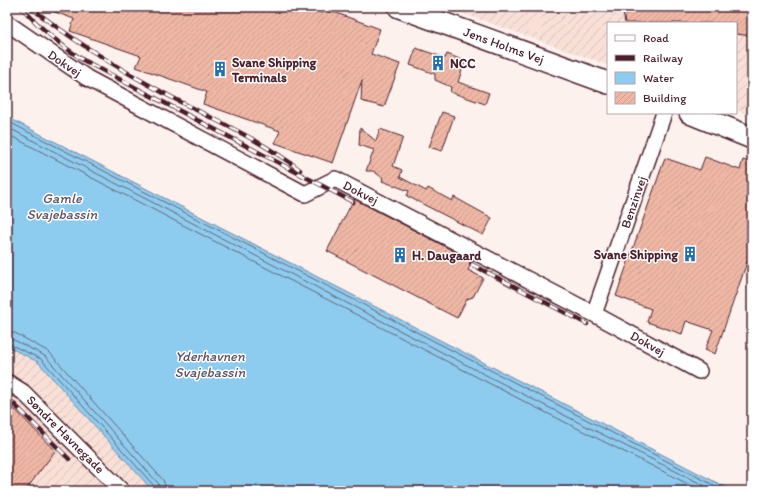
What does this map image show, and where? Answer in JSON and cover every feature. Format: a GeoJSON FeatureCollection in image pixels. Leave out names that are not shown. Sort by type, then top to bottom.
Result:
{"type":"FeatureCollection","features":[{"type":"Feature","properties":{"kind":"main road","name":"Jens Holms Vej"},"geometry":{"type":"LineString","coordinates":[[399,7],[607,83]]}},
{"type":"Feature","properties":{"kind":"main road"},"geometry":{"type":"LineString","coordinates":[[692,114],[752,138]]}},
{"type":"Feature","properties":{"kind":"street","name":"Dokvej"},"geometry":{"type":"LineString","coordinates":[[7,23],[87,78],[305,194],[335,179],[699,370]]}},
{"type":"Feature","properties":{"kind":"street","name":"Benzinvej"},"geometry":{"type":"LineString","coordinates":[[594,314],[664,114]]}},
{"type":"Feature","properties":{"kind":"street","name":"Søndre Havnegade"},"geometry":{"type":"LineString","coordinates":[[7,382],[23,392],[104,471],[122,491]]}},
{"type":"Feature","properties":{"kind":"shaded area"},"geometry":{"type":"Polygon","coordinates":[[[445,7],[752,7],[752,117],[737,110],[737,22],[607,22],[607,65],[445,7]]]}},
{"type":"Feature","properties":{"kind":"shaded area"},"geometry":{"type":"Polygon","coordinates":[[[7,346],[38,362],[153,491],[7,491],[7,346]]]}},
{"type":"Feature","properties":{"kind":"water","name":"Yderhavnen Svajebassin"},"geometry":{"type":"Polygon","coordinates":[[[7,117],[733,491],[153,491],[38,362],[7,346],[7,117]]]}},
{"type":"Feature","properties":{"kind":"building","name":"Svane Shipping Terminals"},"geometry":{"type":"Polygon","coordinates":[[[44,7],[305,7],[322,13],[323,8],[380,29],[371,54],[400,64],[384,107],[361,101],[362,80],[333,163],[275,143],[280,131],[203,104],[207,92],[136,67],[141,56],[70,31],[74,19],[44,7]]]}},
{"type":"Feature","properties":{"kind":"building"},"geometry":{"type":"Polygon","coordinates":[[[622,7],[752,7],[752,36],[737,34],[737,22],[625,22],[622,7]]]}},
{"type":"Feature","properties":{"kind":"building","name":"NCC"},"geometry":{"type":"Polygon","coordinates":[[[416,48],[445,58],[447,54],[465,61],[458,82],[489,93],[485,104],[450,92],[451,87],[435,80],[435,74],[410,65],[416,48]]]}},
{"type":"Feature","properties":{"kind":"building"},"geometry":{"type":"Polygon","coordinates":[[[442,112],[454,116],[442,151],[429,147],[442,112]]]}},
{"type":"Feature","properties":{"kind":"building"},"geometry":{"type":"Polygon","coordinates":[[[360,128],[376,141],[380,129],[403,137],[393,166],[402,170],[400,177],[426,191],[428,188],[452,201],[454,197],[492,218],[483,235],[407,196],[409,191],[382,181],[383,178],[373,171],[366,171],[374,150],[359,145],[360,128]]]}},
{"type":"Feature","properties":{"kind":"building","name":"Svane Shipping"},"geometry":{"type":"Polygon","coordinates":[[[705,157],[740,170],[743,160],[752,163],[752,248],[715,354],[705,350],[713,330],[686,321],[682,334],[647,322],[651,309],[616,296],[665,158],[700,170],[705,157]]]}},
{"type":"Feature","properties":{"kind":"building","name":"H. Daugaard"},"geometry":{"type":"Polygon","coordinates":[[[354,199],[473,261],[468,270],[483,278],[473,297],[467,299],[457,318],[327,251],[354,199]]]}},
{"type":"Feature","properties":{"kind":"building"},"geometry":{"type":"Polygon","coordinates":[[[7,401],[55,451],[25,491],[7,491],[7,401]]]}},
{"type":"Feature","properties":{"kind":"railway"},"geometry":{"type":"LineString","coordinates":[[21,7],[50,36],[83,60],[353,202]]}},
{"type":"Feature","properties":{"kind":"railway"},"geometry":{"type":"LineString","coordinates":[[30,7],[109,62],[160,91],[267,147],[300,170]]}},
{"type":"Feature","properties":{"kind":"railway"},"geometry":{"type":"LineString","coordinates":[[471,264],[587,324]]}},
{"type":"Feature","properties":{"kind":"railway"},"geometry":{"type":"LineString","coordinates":[[7,397],[69,459]]}},
{"type":"Feature","properties":{"kind":"place","name":"NCC"},"geometry":{"type":"Point","coordinates":[438,63]}},
{"type":"Feature","properties":{"kind":"place","name":"Svane Shipping Terminals"},"geometry":{"type":"Point","coordinates":[220,69]}},
{"type":"Feature","properties":{"kind":"place","name":"Svane Shipping"},"geometry":{"type":"Point","coordinates":[690,254]}},
{"type":"Feature","properties":{"kind":"place","name":"H. Daugaard"},"geometry":{"type":"Point","coordinates":[400,255]}},
{"type":"Feature","properties":{"kind":"water label","name":"Gamle Svajebassin"},"geometry":{"type":"Point","coordinates":[62,206]}}]}
